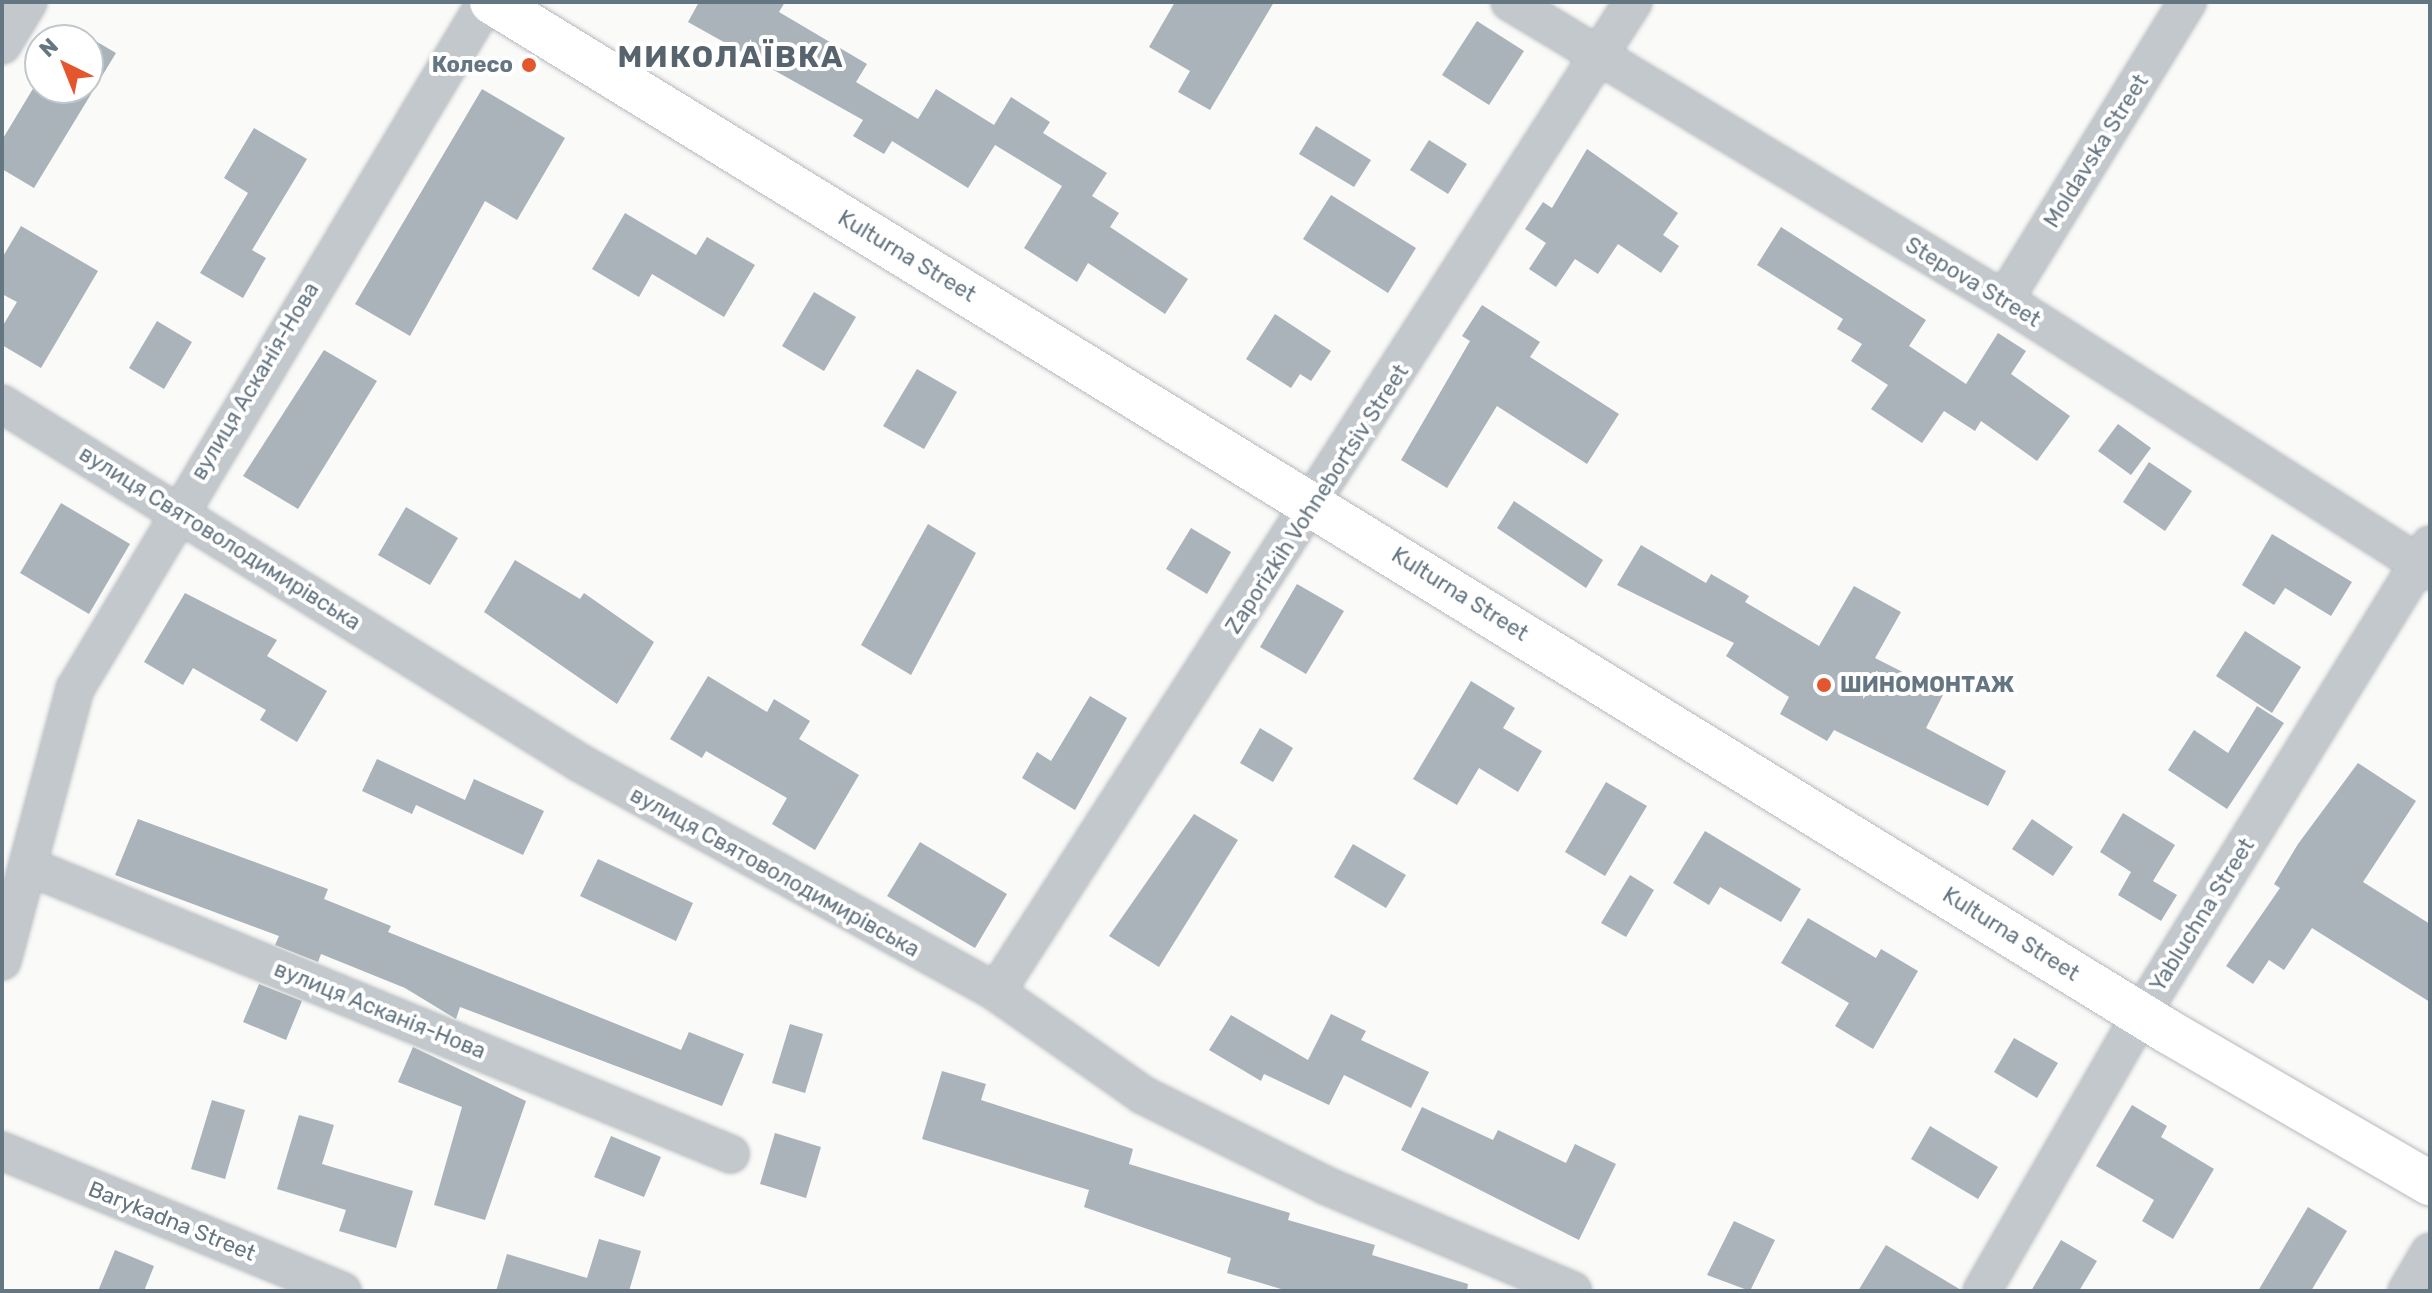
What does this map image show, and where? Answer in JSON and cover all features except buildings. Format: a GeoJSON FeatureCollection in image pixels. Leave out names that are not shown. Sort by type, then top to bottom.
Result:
{"type":"FeatureCollection","features":[{"type":"Feature","properties":{"kind":"main road","name":"Kulturna Street"},"geometry":{"type":"LineString","coordinates":[[492,2],[2141,1014],[2430,1183]]}},
{"type":"Feature","properties":{"kind":"street"},"geometry":{"type":"LineString","coordinates":[[2,45],[28,2]]}},
{"type":"Feature","properties":{"kind":"street","name":"вулиця Асканія-Нова"},"geometry":{"type":"LineString","coordinates":[[2,961],[30,867],[75,689],[177,509],[486,2]]}},
{"type":"Feature","properties":{"kind":"street","name":"Stepova Street"},"geometry":{"type":"LineString","coordinates":[[1510,2],[2004,300],[2426,560]]}},
{"type":"Feature","properties":{"kind":"street","name":"Zaporizkih Vohnebortsiv Street"},"geometry":{"type":"LineString","coordinates":[[996,992],[1315,505],[1601,58],[1633,2]]}},
{"type":"Feature","properties":{"kind":"street","name":"Moldavska Street"},"geometry":{"type":"LineString","coordinates":[[2004,300],[2187,2]]}},
{"type":"Feature","properties":{"kind":"street","name":"вулиця Святоволодимирівська"},"geometry":{"type":"LineString","coordinates":[[2,404],[177,509],[580,763],[996,992],[1143,1095],[1327,1186],[1573,1291]]}},
{"type":"Feature","properties":{"kind":"street","name":"Yabluchna Street"},"geometry":{"type":"LineString","coordinates":[[1982,1291],[2141,1014],[2426,560]]}},
{"type":"Feature","properties":{"kind":"street","name":"вулиця Асканія-Нова"},"geometry":{"type":"LineString","coordinates":[[30,867],[730,1154]]}},
{"type":"Feature","properties":{"kind":"street","name":"Barykadna Street"},"geometry":{"type":"LineString","coordinates":[[2,1151],[342,1291]]}},
{"type":"Feature","properties":{"kind":"street"},"geometry":{"type":"LineString","coordinates":[[2407,1291],[2430,1252]]}},
{"type":"Feature","properties":{"kind":"place","name":"Колесо"},"geometry":{"type":"Point","coordinates":[529,65]}},
{"type":"Feature","properties":{"kind":"place","name":"ШИНОМОНТАЖ"},"geometry":{"type":"Point","coordinates":[1824,685]}},
{"type":"Feature","properties":{"kind":"district","name":"МИКОЛАЇВКА"},"geometry":{"type":"Point","coordinates":[731,57]}}]}
